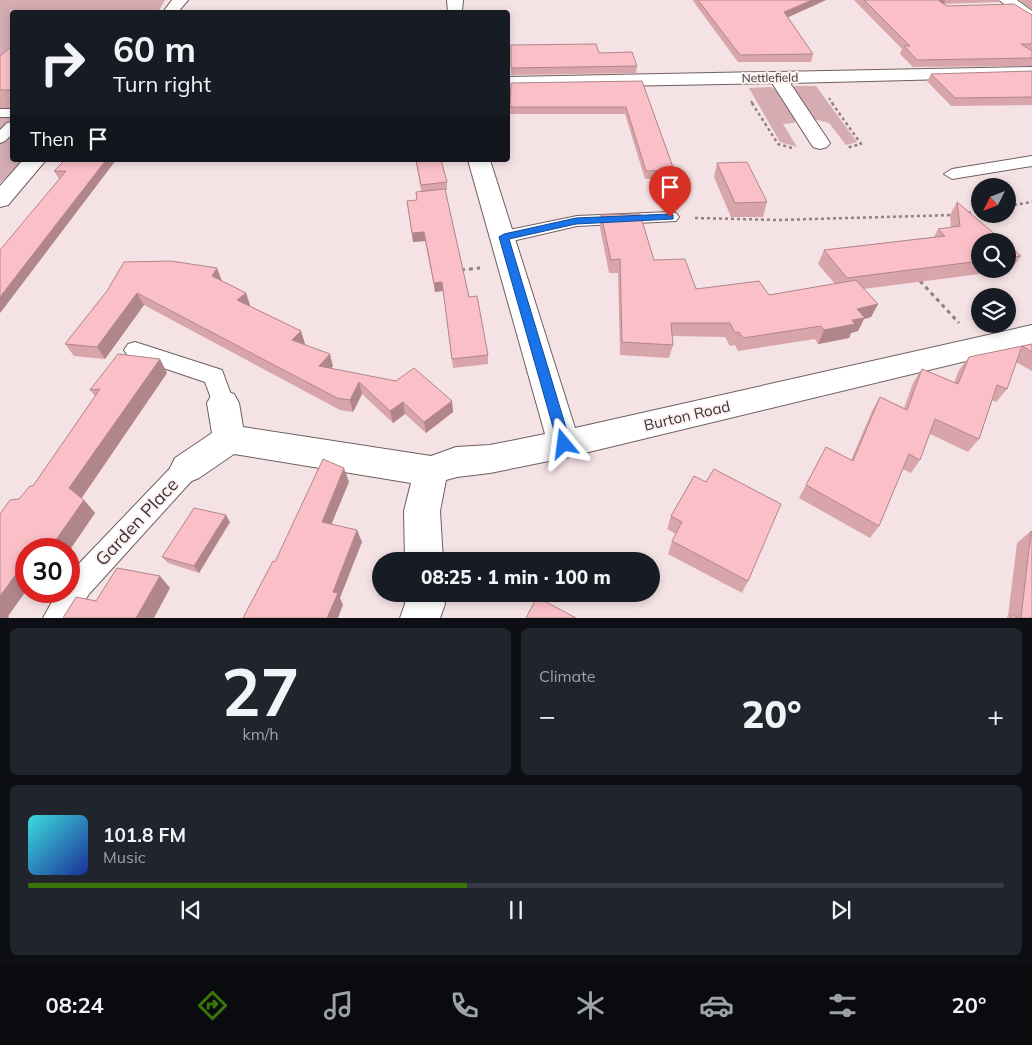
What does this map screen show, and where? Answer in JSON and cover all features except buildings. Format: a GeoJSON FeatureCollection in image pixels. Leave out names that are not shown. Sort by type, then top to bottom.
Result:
{"type":"FeatureCollection","features":[{"type":"Feature","properties":{"kind":"street"},"geometry":{"type":"LineString","coordinates":[[172,10],[180,0]]}},
{"type":"Feature","properties":{"kind":"street"},"geometry":{"type":"LineString","coordinates":[[1006,5],[1032,18]]}},
{"type":"Feature","properties":{"kind":"street","name":"Nettlefield"},"geometry":{"type":"LineString","coordinates":[[510,83],[1032,72]]}},
{"type":"Feature","properties":{"kind":"street"},"geometry":{"type":"LineString","coordinates":[[778,78],[820,143]]}},
{"type":"Feature","properties":{"kind":"street"},"geometry":{"type":"LineString","coordinates":[[4,191],[34,162]]}},
{"type":"Feature","properties":{"kind":"street"},"geometry":{"type":"LineString","coordinates":[[480,162],[504,237],[564,444]]}},
{"type":"Feature","properties":{"kind":"street","name":"Burton Road"},"geometry":{"type":"LineString","coordinates":[[431,471],[456,462],[490,459],[564,444],[1032,336]]}},
{"type":"Feature","properties":{"kind":"street"},"geometry":{"type":"LineString","coordinates":[[223,403],[229,439],[431,471],[422,511],[424,552]]}},
{"type":"Feature","properties":{"kind":"street","name":"Garden Place"},"geometry":{"type":"LineString","coordinates":[[187,468],[229,439]]}},
{"type":"Feature","properties":{"kind":"street"},"geometry":{"type":"LineString","coordinates":[[420,618],[425,602]]}},
{"type":"Feature","properties":{"kind":"lane"},"geometry":{"type":"LineString","coordinates":[[0,138],[10,128]]}},
{"type":"Feature","properties":{"kind":"lane"},"geometry":{"type":"LineString","coordinates":[[952,174],[1032,161]]}},
{"type":"Feature","properties":{"kind":"lane"},"geometry":{"type":"LineString","coordinates":[[504,237],[576,221],[670,217]]}},
{"type":"Feature","properties":{"kind":"lane"},"geometry":{"type":"LineString","coordinates":[[136,350],[214,376],[223,403]]}},
{"type":"Feature","properties":{"kind":"lane","name":"Garden Place"},"geometry":{"type":"LineString","coordinates":[[57,618],[78,584],[187,468]]}},
{"type":"Feature","properties":{"kind":"path"},"geometry":{"type":"LineString","coordinates":[[0,78],[10,69]]}},
{"type":"Feature","properties":{"kind":"path"},"geometry":{"type":"LineString","coordinates":[[1016,205],[1032,202]]}},
{"type":"Feature","properties":{"kind":"path"},"geometry":{"type":"LineString","coordinates":[[965,214],[971,213]]}},
{"type":"Feature","properties":{"kind":"path"},"geometry":{"type":"LineString","coordinates":[[670,217],[778,220],[957,215]]}},
{"type":"Feature","properties":{"kind":"path"},"geometry":{"type":"LineString","coordinates":[[461,270],[481,268]]}},
{"type":"Feature","properties":{"kind":"path"},"geometry":{"type":"LineString","coordinates":[[920,281],[982,347]]}},
{"type":"Feature","properties":{"kind":"shaded area"},"geometry":{"type":"Polygon","coordinates":[[[0,0],[165,0],[159,10],[10,10],[10,162],[22,162],[0,183],[0,0]]]}},
{"type":"Feature","properties":{"kind":"shaded area"},"geometry":{"type":"Polygon","coordinates":[[[794,86],[816,86],[857,142],[846,145],[829,123],[810,118],[793,89],[794,86]]]}},
{"type":"Feature","properties":{"kind":"shaded area"},"geometry":{"type":"Polygon","coordinates":[[[771,87],[777,91],[796,120],[794,123],[783,124],[797,147],[780,142],[749,88],[771,87]]]}},
{"type":"Feature","properties":{"kind":"route"},"geometry":{"type":"LineString","coordinates":[[564,444],[504,237],[576,221],[670,217]]}}]}
